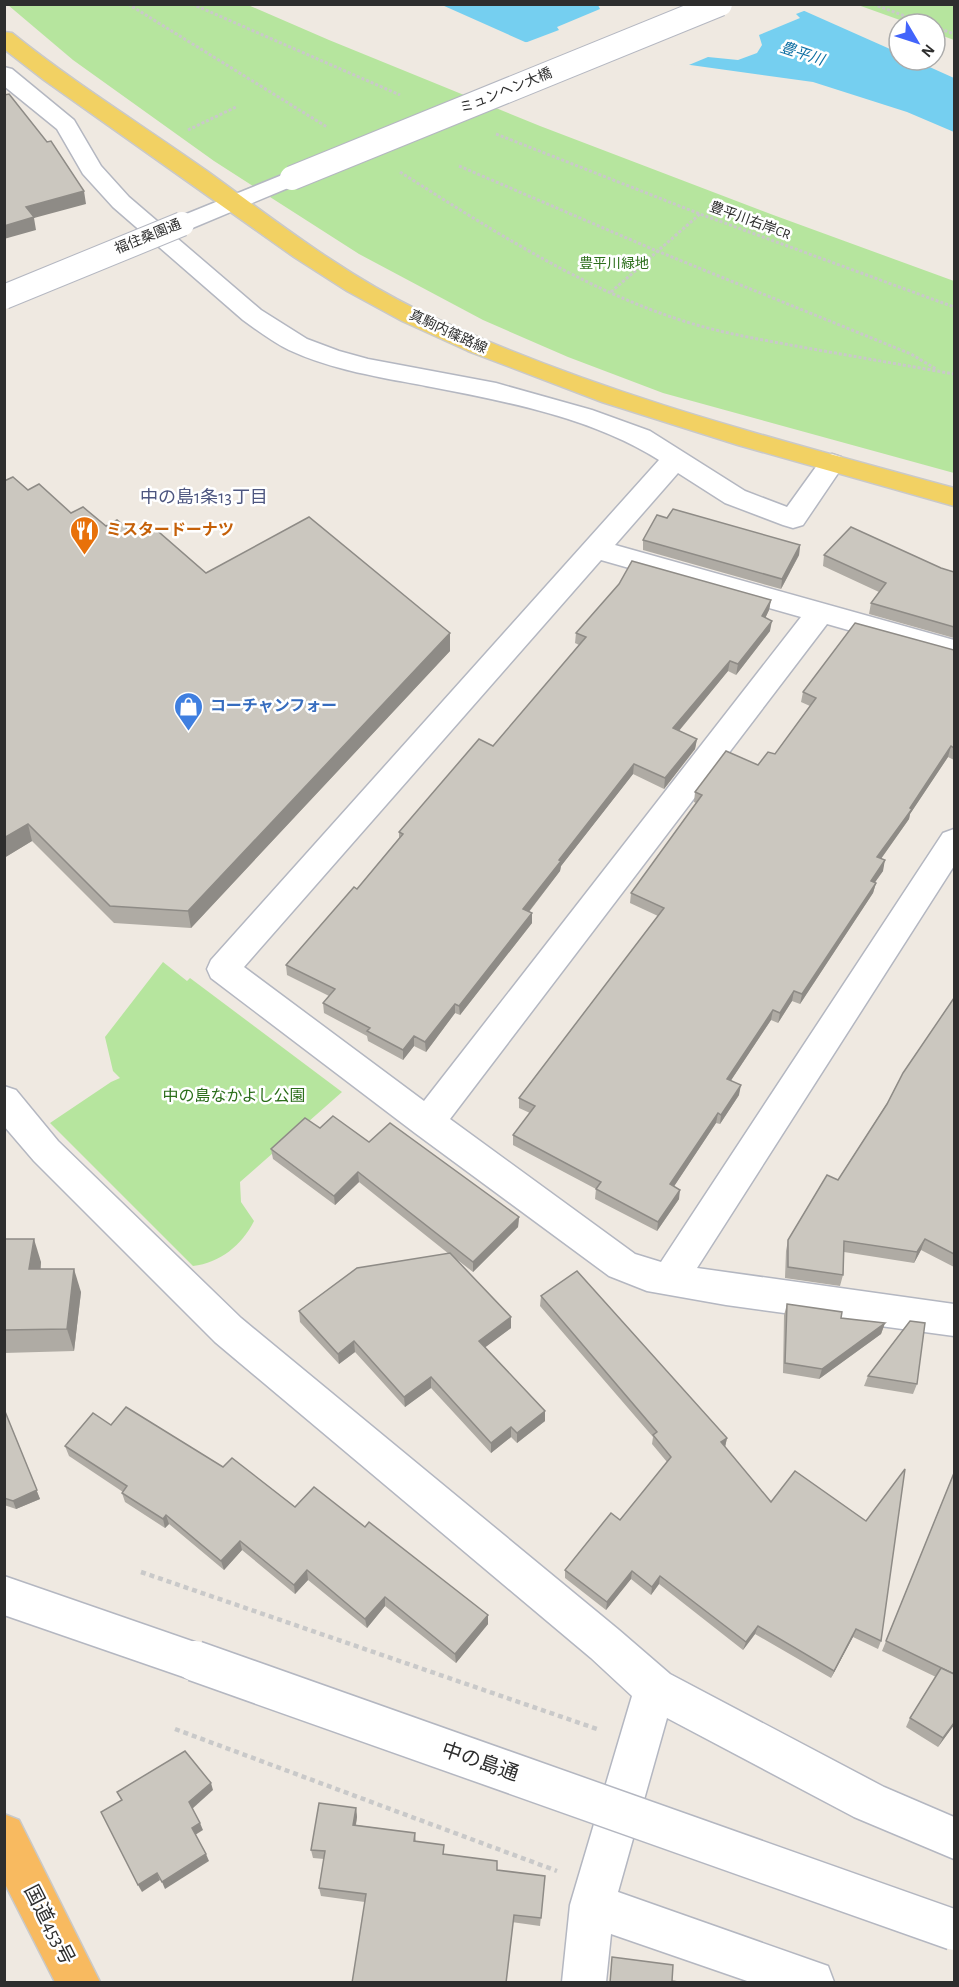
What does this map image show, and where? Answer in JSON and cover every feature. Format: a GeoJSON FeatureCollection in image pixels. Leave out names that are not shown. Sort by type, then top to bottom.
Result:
{"type":"FeatureCollection","features":[{"type":"Feature","properties":{"kind":"highway","name":"国道453号"},"geometry":{"type":"LineString","coordinates":[[4,1835],[78,1983]]}},
{"type":"Feature","properties":{"kind":"main road","name":"真駒内篠路線"},"geometry":{"type":"LineString","coordinates":[[4,39],[92,105],[296,248],[369,294],[448,334],[561,381],[623,403],[954,497]]}},
{"type":"Feature","properties":{"kind":"street","name":"ミュンヘン大橋"},"geometry":{"type":"LineString","coordinates":[[292,178],[720,4]]}},
{"type":"Feature","properties":{"kind":"street"},"geometry":{"type":"LineString","coordinates":[[9,82],[66,125],[75,136],[91,169],[121,202],[252,315],[298,344],[330,357],[366,367],[496,391],[583,416],[641,437],[735,497],[793,519],[832,463]]}},
{"type":"Feature","properties":{"kind":"street","name":"福住桑園通"},"geometry":{"type":"LineString","coordinates":[[4,297],[292,178]]}},
{"type":"Feature","properties":{"kind":"street"},"geometry":{"type":"LineString","coordinates":[[675,459],[223,969],[427,1123],[622,1265],[647,1275],[726,1289],[954,1320]]}},
{"type":"Feature","properties":{"kind":"street"},"geometry":{"type":"LineString","coordinates":[[596,549],[954,650]]}},
{"type":"Feature","properties":{"kind":"street"},"geometry":{"type":"LineString","coordinates":[[427,1123],[821,611]]}},
{"type":"Feature","properties":{"kind":"street"},"geometry":{"type":"LineString","coordinates":[[670,1279],[954,841]]}},
{"type":"Feature","properties":{"kind":"street"},"geometry":{"type":"LineString","coordinates":[[4,1101],[46,1151],[228,1330],[605,1644],[654,1689],[869,1802],[954,1838]]}},
{"type":"Feature","properties":{"kind":"street","name":"中の島通"},"geometry":{"type":"LineString","coordinates":[[4,1594],[954,1930]]}},
{"type":"Feature","properties":{"kind":"street"},"geometry":{"type":"LineString","coordinates":[[584,1983],[595,1895],[654,1689]]}},
{"type":"Feature","properties":{"kind":"street"},"geometry":{"type":"LineString","coordinates":[[595,1895],[812,1983]]}},
{"type":"Feature","properties":{"kind":"path"},"geometry":{"type":"LineString","coordinates":[[128,4],[337,133]]}},
{"type":"Feature","properties":{"kind":"path"},"geometry":{"type":"LineString","coordinates":[[192,4],[402,96]]}},
{"type":"Feature","properties":{"kind":"path"},"geometry":{"type":"LineString","coordinates":[[873,4],[894,12]]}},
{"type":"Feature","properties":{"kind":"path"},"geometry":{"type":"LineString","coordinates":[[184,132],[236,107]]}},
{"type":"Feature","properties":{"kind":"path","name":"豊平川右岸CR"},"geometry":{"type":"LineString","coordinates":[[487,130],[700,214],[954,307]]}},
{"type":"Feature","properties":{"kind":"path"},"geometry":{"type":"LineString","coordinates":[[459,166],[657,251],[911,354],[940,371]]}},
{"type":"Feature","properties":{"kind":"path"},"geometry":{"type":"LineString","coordinates":[[396,170],[532,253],[611,292],[670,317],[708,329],[954,374]]}},
{"type":"Feature","properties":{"kind":"path"},"geometry":{"type":"LineString","coordinates":[[611,292],[700,214]]}},
{"type":"Feature","properties":{"kind":"path"},"geometry":{"type":"LineString","coordinates":[[141,1572],[640,1744]]}},
{"type":"Feature","properties":{"kind":"path"},"geometry":{"type":"LineString","coordinates":[[175,1729],[595,1895]]}},
{"type":"Feature","properties":{"kind":"green space","name":"豊平川緑地"},"geometry":{"type":"Polygon","coordinates":[[[8,5],[248,5],[540,126],[954,281],[954,473],[663,393],[568,357],[483,320],[359,254],[214,161],[73,60],[8,5]]]}},
{"type":"Feature","properties":{"kind":"green space"},"geometry":{"type":"Polygon","coordinates":[[[858,5],[954,5],[954,40],[947,37],[947,12],[887,12],[887,15],[858,5]]]}},
{"type":"Feature","properties":{"kind":"green space","name":"中の島なかよし公園"},"geometry":{"type":"Polygon","coordinates":[[[163,962],[187,981],[190,978],[342,1092],[240,1182],[241,1202],[254,1221],[243,1238],[221,1257],[193,1266],[50,1123],[120,1078],[113,1071],[105,1037],[163,962]]]}},
{"type":"Feature","properties":{"kind":"water","name":"豊平川"},"geometry":{"type":"Polygon","coordinates":[[[442,5],[791,5],[887,48],[887,72],[941,72],[954,78],[954,132],[907,112],[813,82],[525,42],[442,5]]]}},
{"type":"Feature","properties":{"kind":"pier"},"geometry":{"type":"Polygon","coordinates":[[[799,4],[809,9],[796,14],[800,18],[759,35],[762,45],[757,53],[738,60],[708,57],[684,67],[522,44],[559,30],[557,27],[600,9],[598,5],[799,4]]]}},
{"type":"Feature","properties":{"kind":"building"},"geometry":{"type":"Polygon","coordinates":[[[9,94],[47,142],[51,141],[84,191],[26,207],[34,217],[4,226],[4,95],[9,94]]]}},
{"type":"Feature","properties":{"kind":"building","name":"コーチャンフォー"},"geometry":{"type":"Polygon","coordinates":[[[13,477],[28,490],[39,484],[71,513],[83,507],[106,526],[117,520],[136,536],[153,527],[206,573],[309,517],[450,633],[188,911],[110,906],[28,824],[4,838],[4,481],[13,477]]]}},
{"type":"Feature","properties":{"kind":"building"},"geometry":{"type":"Polygon","coordinates":[[[673,509],[800,545],[782,579],[643,540],[657,515],[667,518],[673,509]]]}},
{"type":"Feature","properties":{"kind":"building"},"geometry":{"type":"Polygon","coordinates":[[[851,527],[954,572],[954,627],[871,603],[886,583],[824,555],[851,527]]]}},
{"type":"Feature","properties":{"kind":"building"},"geometry":{"type":"Polygon","coordinates":[[[632,561],[771,600],[762,616],[772,621],[738,664],[730,661],[673,728],[697,739],[665,778],[634,764],[523,909],[532,913],[459,1006],[455,1004],[425,1042],[414,1036],[403,1050],[367,1031],[370,1028],[323,1003],[335,989],[286,965],[354,887],[357,889],[403,834],[399,832],[479,739],[493,746],[586,637],[576,633],[619,584],[632,561]]]}},
{"type":"Feature","properties":{"kind":"building"},"geometry":{"type":"Polygon","coordinates":[[[855,623],[954,650],[954,748],[951,746],[910,808],[912,809],[877,857],[885,860],[871,881],[876,883],[802,994],[794,991],[780,1013],[773,1010],[727,1079],[741,1085],[721,1115],[718,1113],[670,1184],[680,1190],[658,1222],[596,1189],[601,1182],[513,1135],[535,1106],[519,1098],[664,908],[631,893],[702,795],[695,792],[726,751],[758,765],[768,752],[775,754],[816,698],[803,692],[855,623]]]}},
{"type":"Feature","properties":{"kind":"building"},"geometry":{"type":"Polygon","coordinates":[[[954,998],[954,1254],[925,1239],[917,1252],[844,1241],[843,1275],[788,1267],[788,1240],[827,1175],[838,1180],[887,1104],[903,1073],[954,998]]]}},
{"type":"Feature","properties":{"kind":"building"},"geometry":{"type":"Polygon","coordinates":[[[333,1116],[369,1142],[390,1123],[519,1217],[473,1262],[358,1172],[334,1196],[271,1149],[305,1118],[320,1128],[333,1116]]]}},
{"type":"Feature","properties":{"kind":"building"},"geometry":{"type":"Polygon","coordinates":[[[4,1239],[34,1239],[29,1269],[74,1269],[67,1329],[4,1330],[4,1239]]]}},
{"type":"Feature","properties":{"kind":"building"},"geometry":{"type":"Polygon","coordinates":[[[450,1253],[511,1317],[479,1341],[545,1411],[517,1433],[511,1427],[491,1443],[431,1377],[404,1397],[354,1341],[338,1354],[299,1311],[357,1268],[450,1253]]]}},
{"type":"Feature","properties":{"kind":"building"},"geometry":{"type":"Polygon","coordinates":[[[577,1271],[727,1438],[721,1442],[771,1502],[795,1471],[866,1521],[905,1469],[881,1641],[856,1629],[834,1671],[758,1626],[746,1642],[660,1576],[652,1587],[632,1571],[607,1602],[565,1570],[611,1513],[620,1520],[671,1457],[653,1435],[657,1432],[541,1296],[577,1271]]]}},
{"type":"Feature","properties":{"kind":"building"},"geometry":{"type":"Polygon","coordinates":[[[787,1304],[842,1312],[841,1318],[885,1323],[822,1369],[785,1363],[787,1304]]]}},
{"type":"Feature","properties":{"kind":"building"},"geometry":{"type":"Polygon","coordinates":[[[910,1321],[925,1323],[917,1384],[868,1376],[910,1321]]]}},
{"type":"Feature","properties":{"kind":"building"},"geometry":{"type":"Polygon","coordinates":[[[126,1407],[223,1467],[232,1458],[295,1507],[314,1487],[365,1527],[369,1522],[488,1615],[455,1654],[385,1597],[365,1619],[307,1570],[294,1585],[240,1541],[221,1561],[166,1515],[163,1519],[122,1493],[127,1486],[65,1446],[93,1413],[111,1425],[126,1407]]]}},
{"type":"Feature","properties":{"kind":"building"},"geometry":{"type":"Polygon","coordinates":[[[4,1409],[37,1490],[13,1501],[4,1498],[4,1409]]]}},
{"type":"Feature","properties":{"kind":"building"},"geometry":{"type":"Polygon","coordinates":[[[954,1473],[954,1674],[886,1641],[954,1473]]]}},
{"type":"Feature","properties":{"kind":"building"},"geometry":{"type":"Polygon","coordinates":[[[941,1668],[954,1674],[954,1723],[943,1738],[910,1718],[941,1668]]]}},
{"type":"Feature","properties":{"kind":"building"},"geometry":{"type":"Polygon","coordinates":[[[185,1751],[211,1783],[189,1802],[200,1823],[192,1828],[206,1854],[162,1882],[157,1873],[138,1885],[101,1812],[122,1800],[117,1792],[185,1751]]]}},
{"type":"Feature","properties":{"kind":"building"},"geometry":{"type":"Polygon","coordinates":[[[319,1803],[356,1808],[353,1825],[415,1833],[414,1841],[444,1845],[443,1854],[497,1861],[497,1870],[545,1876],[541,1918],[514,1915],[506,1983],[352,1983],[366,1894],[319,1888],[325,1851],[311,1850],[319,1803]]]}},
{"type":"Feature","properties":{"kind":"building"},"geometry":{"type":"Polygon","coordinates":[[[612,1957],[673,1965],[672,1981],[685,1983],[610,1983],[612,1957]]]}},
{"type":"Feature","properties":{"kind":"place","name":"ミスタードーナツ"},"geometry":{"type":"Point","coordinates":[85,556]}},
{"type":"Feature","properties":{"kind":"place","name":"コーチャンフォー"},"geometry":{"type":"Point","coordinates":[189,732]}},
{"type":"Feature","properties":{"kind":"district","name":"中の島1条13丁目"},"geometry":{"type":"Point","coordinates":[204,498]}}]}
